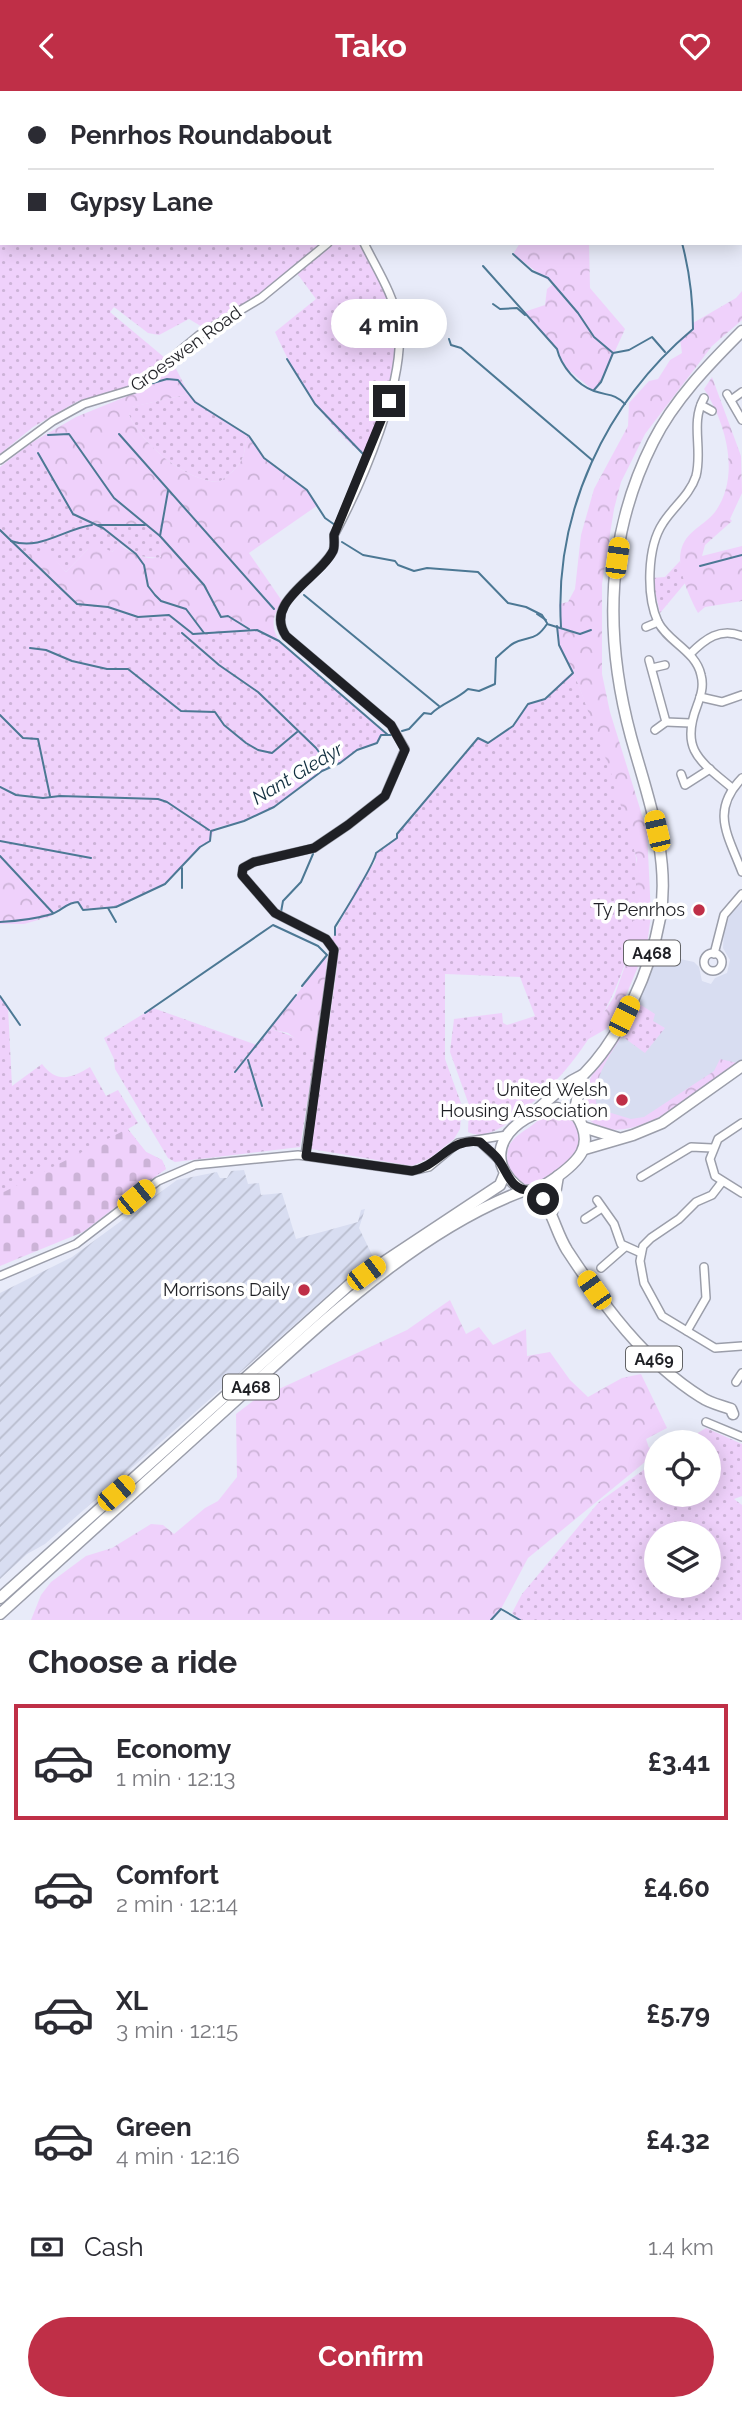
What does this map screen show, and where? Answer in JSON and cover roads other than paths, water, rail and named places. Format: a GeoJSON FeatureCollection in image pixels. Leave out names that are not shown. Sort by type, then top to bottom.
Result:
{"type":"FeatureCollection","features":[{"type":"Feature","properties":{"kind":"main road","name":"A468"},"geometry":{"type":"LineString","coordinates":[[574,1114],[582,1076],[624,1016],[642,979],[654,948],[663,890],[661,848],[620,694],[612,639],[614,581],[621,535],[636,479],[654,440],[702,372],[742,331]]}},
{"type":"Feature","properties":{"kind":"main road"},"geometry":{"type":"LineString","coordinates":[[585,1149],[662,1123],[742,1066]]}},
{"type":"Feature","properties":{"kind":"main road","name":"A468"},"geometry":{"type":"LineString","coordinates":[[530,1116],[572,1080],[582,1076]]}},
{"type":"Feature","properties":{"kind":"main road"},"geometry":{"type":"LineString","coordinates":[[557,1108],[574,1114],[583,1126],[585,1149],[579,1161],[558,1176],[528,1190],[501,1165],[507,1135],[530,1116],[557,1108]]}},
{"type":"Feature","properties":{"kind":"main road"},"geometry":{"type":"LineString","coordinates":[[583,1126],[618,1138]]}},
{"type":"Feature","properties":{"kind":"main road","name":"A468"},"geometry":{"type":"LineString","coordinates":[[0,1598],[349,1285],[491,1188],[501,1165]]}},
{"type":"Feature","properties":{"kind":"main road"},"geometry":{"type":"LineString","coordinates":[[552,1212],[558,1176]]}},
{"type":"Feature","properties":{"kind":"main road","name":"A468"},"geometry":{"type":"LineString","coordinates":[[0,1614],[337,1310],[399,1262],[473,1214],[528,1190]]}},
{"type":"Feature","properties":{"kind":"main road","name":"A469"},"geometry":{"type":"LineString","coordinates":[[528,1190],[552,1212],[562,1241],[580,1270],[645,1352],[680,1382],[721,1407],[725,1413],[737,1417]]}},
{"type":"Feature","properties":{"kind":"street","name":"Groeswen Road"},"geometry":{"type":"LineString","coordinates":[[0,460],[53,421],[84,404],[134,389],[199,335],[261,298],[326,245]]}},
{"type":"Feature","properties":{"kind":"street"},"geometry":{"type":"LineString","coordinates":[[306,1156],[334,950],[326,939],[275,913],[242,875],[243,868],[254,862],[314,848],[348,825],[385,796],[405,750],[391,725],[286,636],[279,626],[280,610],[334,550],[334,535],[383,421],[398,360],[398,320],[365,245]]}},
{"type":"Feature","properties":{"kind":"street"},"geometry":{"type":"LineString","coordinates":[[742,391],[729,397],[742,421]]}},
{"type":"Feature","properties":{"kind":"street"},"geometry":{"type":"LineString","coordinates":[[712,411],[703,402],[696,420],[699,454],[695,479],[658,531],[651,554],[650,576],[658,622],[690,655],[701,675],[700,697],[690,723],[692,750],[732,788]]}},
{"type":"Feature","properties":{"kind":"street"},"geometry":{"type":"LineString","coordinates":[[646,627],[658,622]]}},
{"type":"Feature","properties":{"kind":"street"},"geometry":{"type":"LineString","coordinates":[[690,655],[714,635],[727,632],[742,636]]}},
{"type":"Feature","properties":{"kind":"street"},"geometry":{"type":"LineString","coordinates":[[665,665],[650,664],[666,722]]}},
{"type":"Feature","properties":{"kind":"street"},"geometry":{"type":"LineString","coordinates":[[700,697],[722,702],[742,695]]}},
{"type":"Feature","properties":{"kind":"street"},"geometry":{"type":"LineString","coordinates":[[655,730],[666,722],[690,723]]}},
{"type":"Feature","properties":{"kind":"street"},"geometry":{"type":"LineString","coordinates":[[681,774],[686,789],[710,769]]}},
{"type":"Feature","properties":{"kind":"street"},"geometry":{"type":"LineString","coordinates":[[742,778],[732,788],[723,815],[739,856],[742,872]]}},
{"type":"Feature","properties":{"kind":"street"},"geometry":{"type":"LineString","coordinates":[[715,954],[724,915],[742,894]]}},
{"type":"Feature","properties":{"kind":"street"},"geometry":{"type":"LineString","coordinates":[[742,1123],[719,1139],[712,1148],[710,1159],[712,1168],[723,1182],[742,1193]]}},
{"type":"Feature","properties":{"kind":"street"},"geometry":{"type":"LineString","coordinates":[[0,1276],[76,1244],[150,1186],[178,1170],[202,1164],[306,1156],[412,1171],[429,1167],[458,1143],[480,1142],[507,1135]]}},
{"type":"Feature","properties":{"kind":"street"},"geometry":{"type":"LineString","coordinates":[[480,1142],[501,1165]]}},
{"type":"Feature","properties":{"kind":"street"},"geometry":{"type":"LineString","coordinates":[[646,1177],[691,1147],[712,1148]]}},
{"type":"Feature","properties":{"kind":"street"},"geometry":{"type":"LineString","coordinates":[[723,1182],[712,1195],[696,1202],[679,1219],[650,1238],[641,1253],[644,1283],[662,1316],[715,1348],[742,1348]]}},
{"type":"Feature","properties":{"kind":"street"},"geometry":{"type":"LineString","coordinates":[[597,1200],[614,1224],[616,1237],[625,1247],[641,1253]]}},
{"type":"Feature","properties":{"kind":"street"},"geometry":{"type":"LineString","coordinates":[[585,1219],[602,1208]]}},
{"type":"Feature","properties":{"kind":"street"},"geometry":{"type":"LineString","coordinates":[[601,1268],[625,1247]]}},
{"type":"Feature","properties":{"kind":"street"},"geometry":{"type":"LineString","coordinates":[[604,1255],[608,1262]]}},
{"type":"Feature","properties":{"kind":"street"},"geometry":{"type":"LineString","coordinates":[[687,1331],[706,1298],[701,1277],[704,1267]]}},
{"type":"Feature","properties":{"kind":"street"},"geometry":{"type":"LineString","coordinates":[[736,1382],[742,1373]]}},
{"type":"Feature","properties":{"kind":"street"},"geometry":{"type":"LineString","coordinates":[[706,1422],[742,1437]]}},
{"type":"Feature","properties":{"kind":"waterway"},"geometry":{"type":"LineString","coordinates":[[561,627],[561,585],[566,543],[576,502],[591,463],[634,391],[662,358],[693,329],[691,286],[682,245]]}},
{"type":"Feature","properties":{"kind":"waterway"},"geometry":{"type":"LineString","coordinates":[[513,254],[532,271],[548,278],[578,313],[594,337],[613,353]]}},
{"type":"Feature","properties":{"kind":"waterway"},"geometry":{"type":"LineString","coordinates":[[483,266],[557,349],[562,362],[576,380],[599,393],[614,396],[625,404]]}},
{"type":"Feature","properties":{"kind":"waterway"},"geometry":{"type":"LineString","coordinates":[[493,304],[500,309],[517,308],[525,315]]}},
{"type":"Feature","properties":{"kind":"waterway"},"geometry":{"type":"LineString","coordinates":[[594,390],[601,382],[613,353],[629,350],[652,337],[665,352]]}},
{"type":"Feature","properties":{"kind":"waterway"},"geometry":{"type":"LineString","coordinates":[[449,339],[451,345],[461,348],[592,460]]}},
{"type":"Feature","properties":{"kind":"waterway"},"geometry":{"type":"LineString","coordinates":[[146,385],[167,379],[178,380],[195,402],[249,436],[264,458],[307,490],[325,518],[335,525],[364,455],[315,404],[287,359]]}},
{"type":"Feature","properties":{"kind":"waterway"},"geometry":{"type":"LineString","coordinates":[[48,435],[69,434],[114,498],[160,536],[204,585],[221,617],[228,616],[249,629]]}},
{"type":"Feature","properties":{"kind":"waterway"},"geometry":{"type":"LineString","coordinates":[[119,434],[274,609]]}},
{"type":"Feature","properties":{"kind":"waterway"},"geometry":{"type":"LineString","coordinates":[[38,453],[73,514],[103,528],[136,554],[144,565],[148,586],[155,595],[161,601],[186,609],[204,633]]}},
{"type":"Feature","properties":{"kind":"waterway"},"geometry":{"type":"LineString","coordinates":[[160,536],[168,491]]}},
{"type":"Feature","properties":{"kind":"waterway"},"geometry":{"type":"LineString","coordinates":[[11,541],[32,543],[92,525]]}},
{"type":"Feature","properties":{"kind":"waterway"},"geometry":{"type":"LineString","coordinates":[[98,525],[145,525]]}},
{"type":"Feature","properties":{"kind":"waterway"},"geometry":{"type":"LineString","coordinates":[[0,530],[77,604],[108,607],[138,617],[169,615],[193,634],[257,630],[279,641],[388,735]]}},
{"type":"Feature","properties":{"kind":"waterway"},"geometry":{"type":"LineString","coordinates":[[342,542],[363,555],[395,561],[398,565],[414,571],[427,568],[478,572],[508,603],[526,607],[542,615],[547,623]]}},
{"type":"Feature","properties":{"kind":"waterway","name":"Nant Gledyr"},"geometry":{"type":"LineString","coordinates":[[700,566],[742,555]]}},
{"type":"Feature","properties":{"kind":"waterway"},"geometry":{"type":"LineString","coordinates":[[304,595],[439,706]]}},
{"type":"Feature","properties":{"kind":"waterway"},"geometry":{"type":"LineString","coordinates":[[537,614],[546,620]]}},
{"type":"Feature","properties":{"kind":"waterway","name":"Nant Gledyr"},"geometry":{"type":"LineString","coordinates":[[402,731],[409,729],[424,713],[431,714],[468,689],[479,691],[495,684],[496,658],[514,643],[536,636],[547,624],[580,634],[591,630]]}},
{"type":"Feature","properties":{"kind":"waterway"},"geometry":{"type":"LineString","coordinates":[[335,935],[335,927],[376,853],[397,838],[397,834],[478,738],[488,743],[513,726],[528,704],[545,699],[573,673],[559,645],[557,626]]}},
{"type":"Feature","properties":{"kind":"waterway"},"geometry":{"type":"LineString","coordinates":[[182,633],[219,665],[258,692],[316,748],[330,767]]}},
{"type":"Feature","properties":{"kind":"waterway"},"geometry":{"type":"LineString","coordinates":[[30,648],[46,650],[72,661],[107,669],[128,669],[181,711],[215,712],[224,725],[258,750],[272,753],[297,732]]}},
{"type":"Feature","properties":{"kind":"waterway"},"geometry":{"type":"LineString","coordinates":[[0,715],[23,738],[38,739],[50,796]]}},
{"type":"Feature","properties":{"kind":"waterway","name":"Nant Gledyr"},"geometry":{"type":"LineString","coordinates":[[0,922],[46,916],[74,902],[78,902],[83,910],[116,907],[165,884],[200,847],[210,841],[211,831],[244,821],[274,807],[322,771],[340,763],[357,750],[377,743],[381,735],[392,735]]}},
{"type":"Feature","properties":{"kind":"waterway"},"geometry":{"type":"LineString","coordinates":[[0,787],[16,795],[43,798],[60,796],[158,799],[167,802],[209,830]]}},
{"type":"Feature","properties":{"kind":"waterway"},"geometry":{"type":"LineString","coordinates":[[0,841],[91,858]]}},
{"type":"Feature","properties":{"kind":"waterway"},"geometry":{"type":"LineString","coordinates":[[281,912],[283,901],[301,882],[313,854]]}},
{"type":"Feature","properties":{"kind":"waterway"},"geometry":{"type":"LineString","coordinates":[[0,856],[53,913]]}},
{"type":"Feature","properties":{"kind":"waterway"},"geometry":{"type":"LineString","coordinates":[[182,868],[182,888]]}},
{"type":"Feature","properties":{"kind":"waterway"},"geometry":{"type":"LineString","coordinates":[[108,908],[116,922]]}},
{"type":"Feature","properties":{"kind":"waterway"},"geometry":{"type":"LineString","coordinates":[[145,1013],[273,925],[318,946],[327,955],[302,986]]}},
{"type":"Feature","properties":{"kind":"waterway"},"geometry":{"type":"LineString","coordinates":[[235,1072],[296,995]]}},
{"type":"Feature","properties":{"kind":"waterway"},"geometry":{"type":"LineString","coordinates":[[0,996],[20,1025]]}},
{"type":"Feature","properties":{"kind":"waterway"},"geometry":{"type":"LineString","coordinates":[[248,1060],[262,1106]]}},
{"type":"Feature","properties":{"kind":"waterway"},"geometry":{"type":"LineString","coordinates":[[491,1620],[501,1609],[520,1620]]}},
{"type":"Feature","properties":{"kind":"place","name":"Ty Penrhos"},"geometry":{"type":"Point","coordinates":[699,910]}},
{"type":"Feature","properties":{"kind":"place","name":"United Welsh Housing Association"},"geometry":{"type":"Point","coordinates":[622,1100]}},
{"type":"Feature","properties":{"kind":"place","name":"Morrisons Daily"},"geometry":{"type":"Point","coordinates":[304,1290]}}]}
